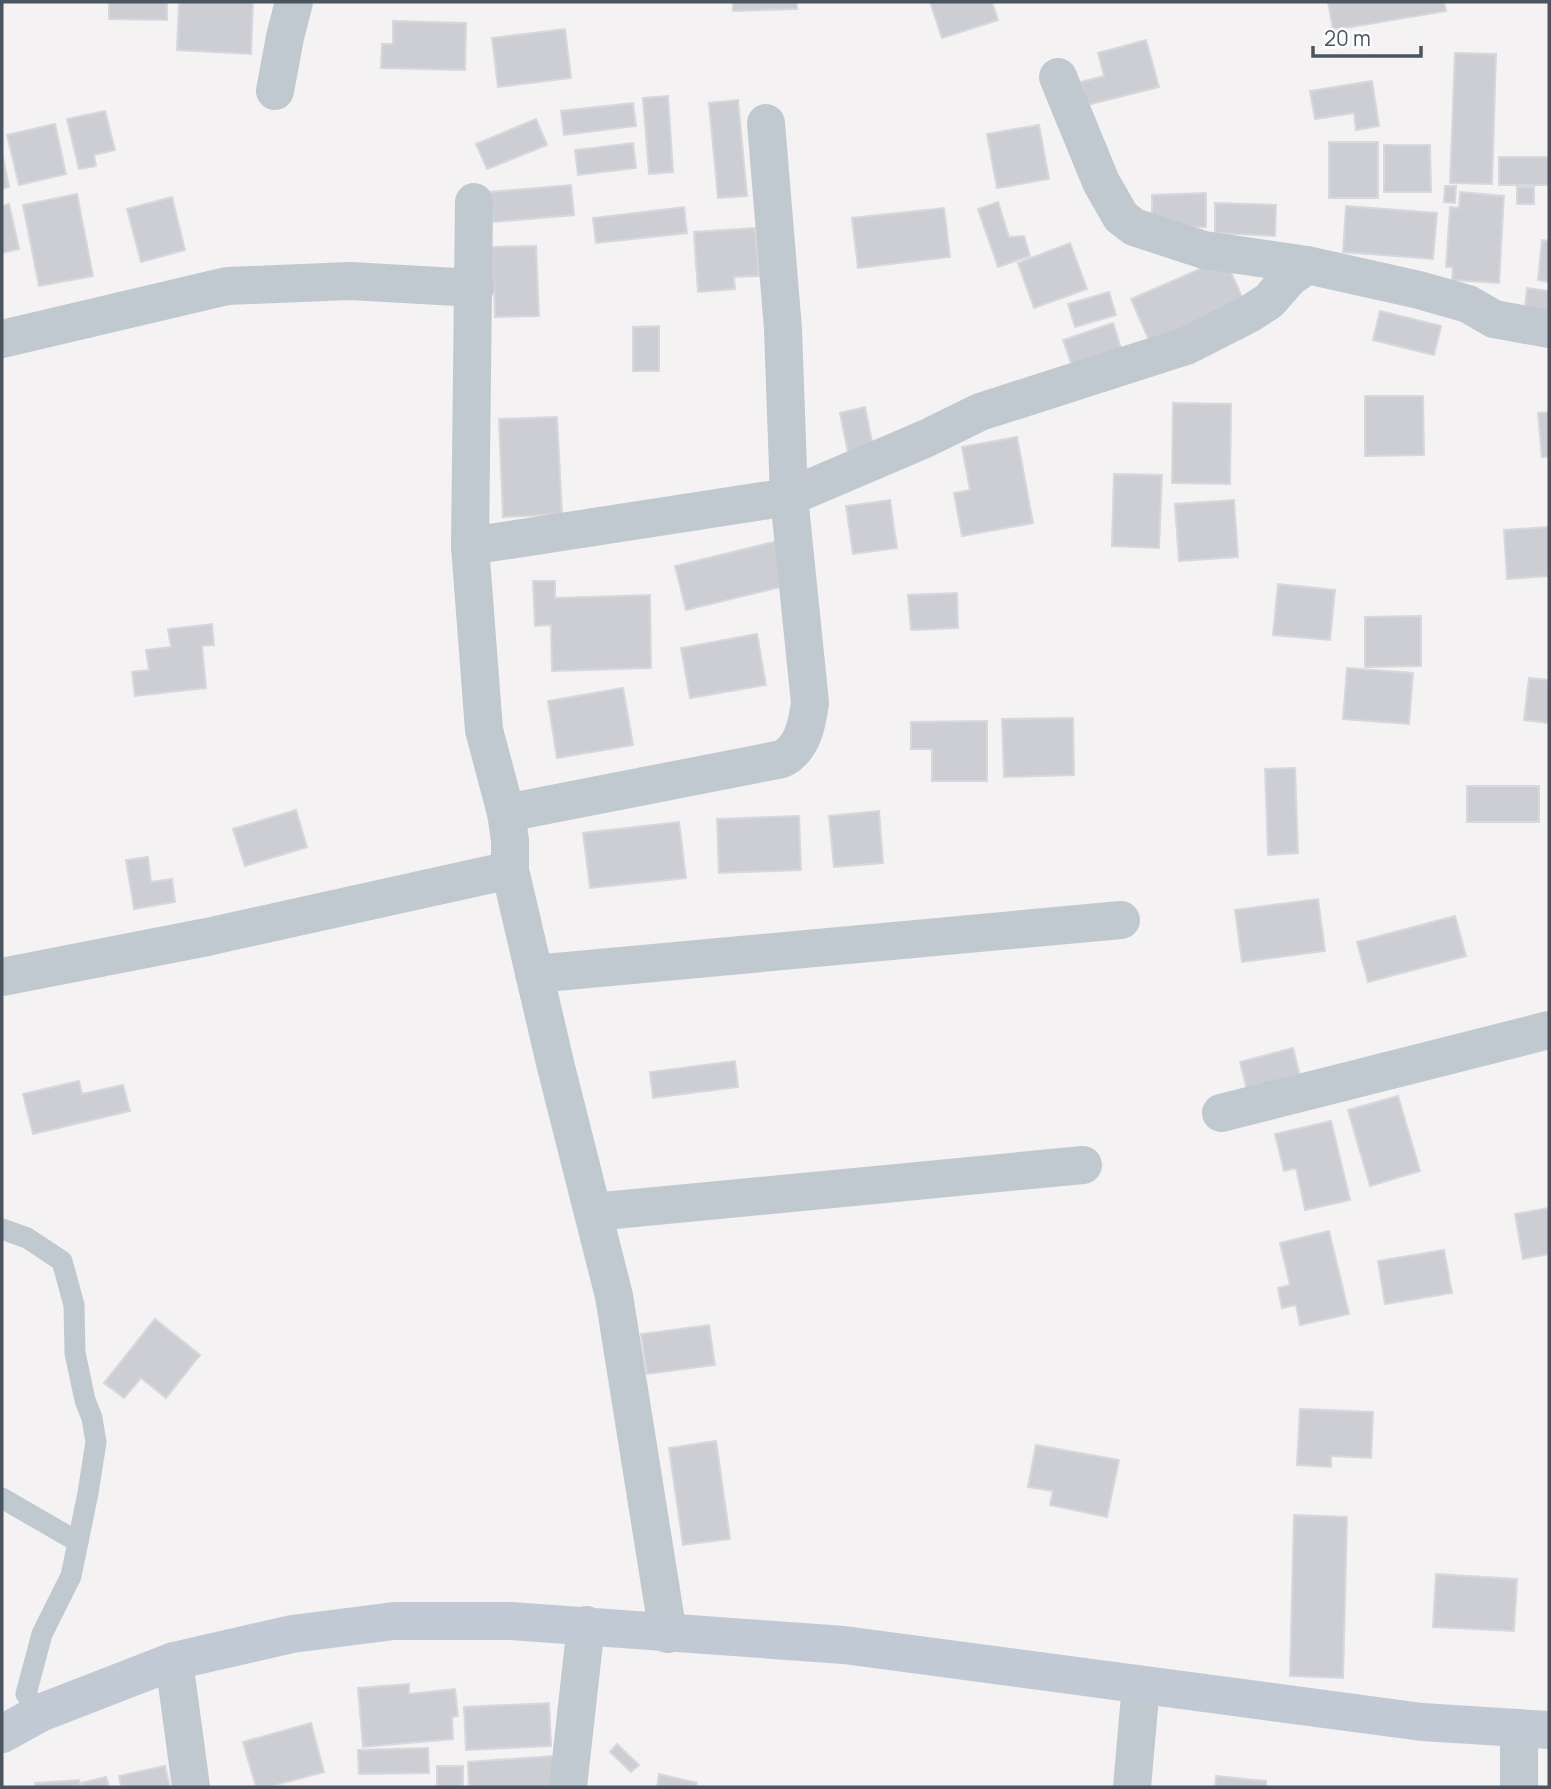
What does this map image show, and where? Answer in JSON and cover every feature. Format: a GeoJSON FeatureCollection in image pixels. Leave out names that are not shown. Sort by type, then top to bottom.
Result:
{"type":"FeatureCollection","features":[{"type":"Feature","properties":{"kind":"street"},"geometry":{"type":"LineString","coordinates":[[275,91],[294,2]]}},
{"type":"Feature","properties":{"kind":"street"},"geometry":{"type":"LineString","coordinates":[[1058,77],[1101,182],[1121,217],[1134,227],[1204,250],[1307,265],[1432,293],[1468,304],[1494,319],[1549,329]]}},
{"type":"Feature","properties":{"kind":"street"},"geometry":{"type":"LineString","coordinates":[[506,813],[782,759],[792,754],[807,723],[810,703],[789,498],[783,329],[766,123]]}},
{"type":"Feature","properties":{"kind":"street"},"geometry":{"type":"LineString","coordinates":[[474,202],[470,546],[484,730],[506,813],[510,839],[510,870],[614,1296],[668,1634]]}},
{"type":"Feature","properties":{"kind":"street"},"geometry":{"type":"LineString","coordinates":[[470,546],[789,498],[980,412],[1186,346],[1259,308],[1269,301],[1289,278],[1307,265]]}},
{"type":"Feature","properties":{"kind":"street"},"geometry":{"type":"LineString","coordinates":[[2,339],[226,286],[350,281],[475,288]]}},
{"type":"Feature","properties":{"kind":"street"},"geometry":{"type":"LineString","coordinates":[[2,977],[207,937],[510,870]]}},
{"type":"Feature","properties":{"kind":"street"},"geometry":{"type":"LineString","coordinates":[[534,974],[1121,920]]}},
{"type":"Feature","properties":{"kind":"street"},"geometry":{"type":"LineString","coordinates":[[1221,1114],[1549,1030]]}},
{"type":"Feature","properties":{"kind":"street"},"geometry":{"type":"LineString","coordinates":[[593,1212],[1083,1166]]}},
{"type":"Feature","properties":{"kind":"street"},"geometry":{"type":"LineString","coordinates":[[2,1734],[40,1713],[174,1661],[292,1634],[394,1621],[511,1621],[586,1625],[668,1634],[844,1644],[1422,1722],[1534,1729],[1519,1787]]}},
{"type":"Feature","properties":{"kind":"street"},"geometry":{"type":"LineString","coordinates":[[568,1787],[586,1625]]}},
{"type":"Feature","properties":{"kind":"street"},"geometry":{"type":"LineString","coordinates":[[174,1661],[191,1787]]}},
{"type":"Feature","properties":{"kind":"street"},"geometry":{"type":"LineString","coordinates":[[1132,1787],[1140,1685]]}},
{"type":"Feature","properties":{"kind":"lane"},"geometry":{"type":"LineString","coordinates":[[2,1229],[27,1238],[62,1261],[74,1305],[75,1353],[96,1442],[71,1576],[42,1634],[26,1694],[40,1713]]}},
{"type":"Feature","properties":{"kind":"lane"},"geometry":{"type":"LineString","coordinates":[[2,1498],[78,1542]]}},
{"type":"Feature","properties":{"kind":"building"},"geometry":{"type":"Polygon","coordinates":[[[109,2],[167,2],[167,20],[109,19],[109,2]]]}},
{"type":"Feature","properties":{"kind":"building"},"geometry":{"type":"Polygon","coordinates":[[[179,2],[253,2],[251,54],[177,50],[179,2]]]}},
{"type":"Feature","properties":{"kind":"building"},"geometry":{"type":"Polygon","coordinates":[[[733,2],[797,2],[797,9],[733,11],[733,2]]]}},
{"type":"Feature","properties":{"kind":"building"},"geometry":{"type":"Polygon","coordinates":[[[930,2],[992,2],[998,20],[942,38],[930,2]]]}},
{"type":"Feature","properties":{"kind":"building"},"geometry":{"type":"Polygon","coordinates":[[[1328,2],[1444,2],[1446,11],[1333,30],[1328,2]]]}},
{"type":"Feature","properties":{"kind":"building"},"geometry":{"type":"Polygon","coordinates":[[[393,21],[466,23],[465,70],[381,68],[382,44],[393,44],[393,21]]]}},
{"type":"Feature","properties":{"kind":"building"},"geometry":{"type":"Polygon","coordinates":[[[565,29],[571,78],[498,87],[492,38],[565,29]]]}},
{"type":"Feature","properties":{"kind":"building"},"geometry":{"type":"Polygon","coordinates":[[[1146,40],[1159,87],[1087,105],[1081,82],[1104,76],[1098,53],[1146,40]]]}},
{"type":"Feature","properties":{"kind":"building"},"geometry":{"type":"Polygon","coordinates":[[[1455,53],[1496,54],[1492,184],[1450,183],[1455,53]]]}},
{"type":"Feature","properties":{"kind":"building"},"geometry":{"type":"Polygon","coordinates":[[[1372,81],[1379,126],[1356,130],[1354,113],[1315,119],[1310,91],[1372,81]]]}},
{"type":"Feature","properties":{"kind":"building"},"geometry":{"type":"Polygon","coordinates":[[[668,96],[673,172],[649,174],[643,98],[668,96]]]}},
{"type":"Feature","properties":{"kind":"building"},"geometry":{"type":"Polygon","coordinates":[[[738,100],[747,196],[718,198],[709,103],[738,100]]]}},
{"type":"Feature","properties":{"kind":"building"},"geometry":{"type":"Polygon","coordinates":[[[633,103],[636,126],[564,135],[561,111],[633,103]]]}},
{"type":"Feature","properties":{"kind":"building"},"geometry":{"type":"Polygon","coordinates":[[[105,111],[115,150],[94,155],[96,166],[79,169],[67,119],[105,111]]]}},
{"type":"Feature","properties":{"kind":"building"},"geometry":{"type":"Polygon","coordinates":[[[536,119],[547,145],[487,169],[476,144],[536,119]]]}},
{"type":"Feature","properties":{"kind":"building"},"geometry":{"type":"Polygon","coordinates":[[[55,124],[66,174],[19,185],[7,135],[55,124]]]}},
{"type":"Feature","properties":{"kind":"building"},"geometry":{"type":"Polygon","coordinates":[[[1039,125],[1049,179],[997,188],[987,134],[1039,125]]]}},
{"type":"Feature","properties":{"kind":"building"},"geometry":{"type":"Polygon","coordinates":[[[1329,142],[1378,142],[1378,198],[1329,198],[1329,142]]]}},
{"type":"Feature","properties":{"kind":"building"},"geometry":{"type":"Polygon","coordinates":[[[633,143],[636,168],[578,175],[575,150],[633,143]]]}},
{"type":"Feature","properties":{"kind":"building"},"geometry":{"type":"Polygon","coordinates":[[[1384,145],[1430,145],[1431,192],[1384,192],[1384,145]]]}},
{"type":"Feature","properties":{"kind":"building"},"geometry":{"type":"Polygon","coordinates":[[[2,153],[9,187],[2,189],[2,153]]]}},
{"type":"Feature","properties":{"kind":"building"},"geometry":{"type":"Polygon","coordinates":[[[1499,157],[1549,157],[1549,185],[1499,185],[1499,157]]]}},
{"type":"Feature","properties":{"kind":"building"},"geometry":{"type":"Polygon","coordinates":[[[571,185],[574,215],[493,222],[491,192],[571,185]]]}},
{"type":"Feature","properties":{"kind":"building"},"geometry":{"type":"Polygon","coordinates":[[[1445,186],[1456,186],[1455,203],[1444,202],[1445,186]]]}},
{"type":"Feature","properties":{"kind":"building"},"geometry":{"type":"Polygon","coordinates":[[[1517,187],[1534,187],[1534,204],[1517,204],[1517,187]]]}},
{"type":"Feature","properties":{"kind":"building"},"geometry":{"type":"Polygon","coordinates":[[[1460,192],[1504,196],[1499,283],[1452,280],[1453,267],[1446,267],[1450,207],[1459,208],[1460,192]]]}},
{"type":"Feature","properties":{"kind":"building"},"geometry":{"type":"Polygon","coordinates":[[[1206,193],[1206,227],[1152,228],[1152,195],[1206,193]]]}},
{"type":"Feature","properties":{"kind":"building"},"geometry":{"type":"Polygon","coordinates":[[[77,194],[93,276],[39,286],[23,205],[77,194]]]}},
{"type":"Feature","properties":{"kind":"building"},"geometry":{"type":"Polygon","coordinates":[[[172,197],[185,250],[141,262],[127,209],[172,197]]]}},
{"type":"Feature","properties":{"kind":"building"},"geometry":{"type":"Polygon","coordinates":[[[998,202],[1009,237],[1024,236],[1030,256],[998,267],[978,209],[998,202]]]}},
{"type":"Feature","properties":{"kind":"building"},"geometry":{"type":"Polygon","coordinates":[[[1215,203],[1276,205],[1275,236],[1215,233],[1215,203]]]}},
{"type":"Feature","properties":{"kind":"building"},"geometry":{"type":"Polygon","coordinates":[[[9,204],[19,249],[2,253],[2,206],[9,204]]]}},
{"type":"Feature","properties":{"kind":"building"},"geometry":{"type":"Polygon","coordinates":[[[1346,206],[1437,213],[1433,259],[1343,252],[1346,206]]]}},
{"type":"Feature","properties":{"kind":"building"},"geometry":{"type":"Polygon","coordinates":[[[684,207],[687,233],[596,243],[593,218],[684,207]]]}},
{"type":"Feature","properties":{"kind":"building"},"geometry":{"type":"Polygon","coordinates":[[[944,208],[950,257],[858,268],[852,218],[944,208]]]}},
{"type":"Feature","properties":{"kind":"building"},"geometry":{"type":"Polygon","coordinates":[[[755,228],[759,276],[734,277],[735,289],[698,292],[694,232],[755,228]]]}},
{"type":"Feature","properties":{"kind":"building"},"geometry":{"type":"Polygon","coordinates":[[[1542,240],[1549,241],[1549,282],[1538,280],[1542,240]]]}},
{"type":"Feature","properties":{"kind":"building"},"geometry":{"type":"Polygon","coordinates":[[[1070,243],[1087,289],[1034,308],[1018,263],[1070,243]]]}},
{"type":"Feature","properties":{"kind":"building"},"geometry":{"type":"Polygon","coordinates":[[[536,246],[539,316],[495,317],[494,285],[484,286],[491,247],[536,246]]]}},
{"type":"Feature","properties":{"kind":"building"},"geometry":{"type":"Polygon","coordinates":[[[1225,258],[1245,304],[1151,345],[1131,299],[1225,258]]]}},
{"type":"Feature","properties":{"kind":"building"},"geometry":{"type":"Polygon","coordinates":[[[1527,288],[1549,291],[1549,320],[1524,317],[1527,288]]]}},
{"type":"Feature","properties":{"kind":"building"},"geometry":{"type":"Polygon","coordinates":[[[1109,292],[1116,315],[1075,327],[1068,304],[1109,292]]]}},
{"type":"Feature","properties":{"kind":"building"},"geometry":{"type":"Polygon","coordinates":[[[1380,311],[1441,326],[1434,355],[1373,340],[1380,311]]]}},
{"type":"Feature","properties":{"kind":"building"},"geometry":{"type":"Polygon","coordinates":[[[1113,323],[1125,361],[1074,371],[1063,340],[1113,323]]]}},
{"type":"Feature","properties":{"kind":"building"},"geometry":{"type":"Polygon","coordinates":[[[659,326],[659,371],[633,371],[633,327],[659,326]]]}},
{"type":"Feature","properties":{"kind":"building"},"geometry":{"type":"Polygon","coordinates":[[[1365,396],[1423,396],[1424,455],[1365,456],[1365,396]]]}},
{"type":"Feature","properties":{"kind":"building"},"geometry":{"type":"Polygon","coordinates":[[[1173,403],[1231,404],[1230,484],[1172,483],[1173,403]]]}},
{"type":"Feature","properties":{"kind":"building"},"geometry":{"type":"Polygon","coordinates":[[[865,407],[875,457],[850,462],[840,413],[865,407]]]}},
{"type":"Feature","properties":{"kind":"building"},"geometry":{"type":"Polygon","coordinates":[[[1549,412],[1549,457],[1542,457],[1538,413],[1549,412]]]}},
{"type":"Feature","properties":{"kind":"building"},"geometry":{"type":"Polygon","coordinates":[[[557,417],[562,514],[503,517],[499,419],[557,417]]]}},
{"type":"Feature","properties":{"kind":"building"},"geometry":{"type":"Polygon","coordinates":[[[1017,437],[1033,523],[962,536],[954,493],[970,490],[962,447],[1017,437]]]}},
{"type":"Feature","properties":{"kind":"building"},"geometry":{"type":"Polygon","coordinates":[[[1114,474],[1162,475],[1159,548],[1112,546],[1114,474]]]}},
{"type":"Feature","properties":{"kind":"building"},"geometry":{"type":"Polygon","coordinates":[[[890,500],[897,548],[853,554],[846,506],[890,500]]]}},
{"type":"Feature","properties":{"kind":"building"},"geometry":{"type":"Polygon","coordinates":[[[1234,500],[1238,557],[1179,561],[1175,504],[1234,500]]]}},
{"type":"Feature","properties":{"kind":"building"},"geometry":{"type":"Polygon","coordinates":[[[1549,527],[1549,576],[1507,579],[1504,530],[1549,527]]]}},
{"type":"Feature","properties":{"kind":"building"},"geometry":{"type":"Polygon","coordinates":[[[778,541],[789,585],[686,610],[675,566],[778,541]]]}},
{"type":"Feature","properties":{"kind":"building"},"geometry":{"type":"Polygon","coordinates":[[[533,581],[555,581],[555,598],[650,595],[651,668],[552,671],[551,625],[535,626],[533,581]]]}},
{"type":"Feature","properties":{"kind":"building"},"geometry":{"type":"Polygon","coordinates":[[[1278,584],[1335,590],[1330,640],[1273,635],[1278,584]]]}},
{"type":"Feature","properties":{"kind":"building"},"geometry":{"type":"Polygon","coordinates":[[[957,593],[958,628],[911,630],[908,595],[957,593]]]}},
{"type":"Feature","properties":{"kind":"building"},"geometry":{"type":"Polygon","coordinates":[[[1421,616],[1421,666],[1365,667],[1365,617],[1421,616]]]}},
{"type":"Feature","properties":{"kind":"building"},"geometry":{"type":"Polygon","coordinates":[[[212,624],[214,645],[202,646],[206,688],[135,696],[132,672],[149,670],[146,650],[171,647],[168,629],[212,624]]]}},
{"type":"Feature","properties":{"kind":"building"},"geometry":{"type":"Polygon","coordinates":[[[757,634],[766,685],[690,698],[681,648],[757,634]]]}},
{"type":"Feature","properties":{"kind":"building"},"geometry":{"type":"Polygon","coordinates":[[[1347,668],[1413,673],[1409,724],[1343,719],[1347,668]]]}},
{"type":"Feature","properties":{"kind":"building"},"geometry":{"type":"Polygon","coordinates":[[[1529,678],[1549,680],[1549,723],[1524,720],[1529,678]]]}},
{"type":"Feature","properties":{"kind":"building"},"geometry":{"type":"Polygon","coordinates":[[[623,688],[633,745],[557,758],[548,701],[623,688]]]}},
{"type":"Feature","properties":{"kind":"building"},"geometry":{"type":"Polygon","coordinates":[[[1073,718],[1074,775],[1004,777],[1002,719],[1073,718]]]}},
{"type":"Feature","properties":{"kind":"building"},"geometry":{"type":"Polygon","coordinates":[[[987,721],[987,781],[932,781],[932,749],[911,749],[911,722],[987,721]]]}},
{"type":"Feature","properties":{"kind":"building"},"geometry":{"type":"Polygon","coordinates":[[[1295,768],[1298,853],[1268,855],[1265,769],[1295,768]]]}},
{"type":"Feature","properties":{"kind":"building"},"geometry":{"type":"Polygon","coordinates":[[[1467,786],[1539,786],[1539,822],[1467,822],[1467,786]]]}},
{"type":"Feature","properties":{"kind":"building"},"geometry":{"type":"Polygon","coordinates":[[[296,810],[307,847],[245,866],[233,829],[296,810]]]}},
{"type":"Feature","properties":{"kind":"building"},"geometry":{"type":"Polygon","coordinates":[[[879,811],[883,863],[834,867],[829,816],[879,811]]]}},
{"type":"Feature","properties":{"kind":"building"},"geometry":{"type":"Polygon","coordinates":[[[799,816],[801,870],[719,873],[717,819],[799,816]]]}},
{"type":"Feature","properties":{"kind":"building"},"geometry":{"type":"Polygon","coordinates":[[[679,822],[686,878],[590,888],[583,833],[679,822]]]}},
{"type":"Feature","properties":{"kind":"building"},"geometry":{"type":"Polygon","coordinates":[[[148,857],[151,882],[172,879],[175,902],[134,909],[126,860],[148,857]]]}},
{"type":"Feature","properties":{"kind":"building"},"geometry":{"type":"Polygon","coordinates":[[[1318,899],[1325,951],[1242,962],[1235,910],[1318,899]]]}},
{"type":"Feature","properties":{"kind":"building"},"geometry":{"type":"Polygon","coordinates":[[[1455,916],[1466,956],[1368,982],[1357,942],[1455,916]]]}},
{"type":"Feature","properties":{"kind":"building"},"geometry":{"type":"Polygon","coordinates":[[[1293,1048],[1303,1088],[1250,1102],[1240,1062],[1293,1048]]]}},
{"type":"Feature","properties":{"kind":"building"},"geometry":{"type":"Polygon","coordinates":[[[735,1061],[738,1087],[653,1098],[650,1072],[735,1061]]]}},
{"type":"Feature","properties":{"kind":"building"},"geometry":{"type":"Polygon","coordinates":[[[79,1081],[82,1094],[123,1085],[130,1111],[33,1134],[23,1094],[79,1081]]]}},
{"type":"Feature","properties":{"kind":"building"},"geometry":{"type":"Polygon","coordinates":[[[1398,1096],[1420,1171],[1370,1186],[1348,1110],[1398,1096]]]}},
{"type":"Feature","properties":{"kind":"building"},"geometry":{"type":"Polygon","coordinates":[[[1331,1121],[1350,1200],[1305,1210],[1296,1168],[1284,1171],[1275,1134],[1331,1121]]]}},
{"type":"Feature","properties":{"kind":"building"},"geometry":{"type":"Polygon","coordinates":[[[1549,1208],[1549,1254],[1523,1259],[1515,1214],[1549,1208]]]}},
{"type":"Feature","properties":{"kind":"building"},"geometry":{"type":"Polygon","coordinates":[[[1329,1231],[1349,1314],[1300,1325],[1296,1305],[1282,1308],[1278,1288],[1290,1285],[1280,1243],[1329,1231]]]}},
{"type":"Feature","properties":{"kind":"building"},"geometry":{"type":"Polygon","coordinates":[[[1444,1250],[1452,1293],[1385,1304],[1378,1261],[1444,1250]]]}},
{"type":"Feature","properties":{"kind":"building"},"geometry":{"type":"Polygon","coordinates":[[[155,1319],[200,1355],[166,1398],[141,1378],[124,1398],[104,1383],[155,1319]]]}},
{"type":"Feature","properties":{"kind":"building"},"geometry":{"type":"Polygon","coordinates":[[[709,1325],[715,1365],[647,1374],[641,1334],[709,1325]]]}},
{"type":"Feature","properties":{"kind":"building"},"geometry":{"type":"Polygon","coordinates":[[[1300,1409],[1373,1412],[1371,1458],[1331,1456],[1331,1467],[1297,1465],[1300,1409]]]}},
{"type":"Feature","properties":{"kind":"building"},"geometry":{"type":"Polygon","coordinates":[[[716,1441],[730,1539],[683,1545],[669,1448],[716,1441]]]}},
{"type":"Feature","properties":{"kind":"building"},"geometry":{"type":"Polygon","coordinates":[[[1036,1445],[1119,1460],[1107,1517],[1050,1505],[1053,1491],[1028,1487],[1036,1445]]]}},
{"type":"Feature","properties":{"kind":"building"},"geometry":{"type":"Polygon","coordinates":[[[1294,1515],[1347,1517],[1343,1678],[1290,1676],[1294,1515]]]}},
{"type":"Feature","properties":{"kind":"building"},"geometry":{"type":"Polygon","coordinates":[[[1436,1574],[1517,1579],[1514,1631],[1433,1627],[1436,1574]]]}},
{"type":"Feature","properties":{"kind":"building"},"geometry":{"type":"Polygon","coordinates":[[[409,1684],[409,1694],[455,1689],[458,1716],[452,1717],[453,1739],[363,1747],[358,1688],[409,1684]]]}},
{"type":"Feature","properties":{"kind":"building"},"geometry":{"type":"Polygon","coordinates":[[[549,1703],[551,1746],[466,1750],[464,1707],[549,1703]]]}},
{"type":"Feature","properties":{"kind":"building"},"geometry":{"type":"Polygon","coordinates":[[[311,1723],[324,1772],[268,1787],[256,1787],[243,1742],[311,1723]]]}},
{"type":"Feature","properties":{"kind":"building"},"geometry":{"type":"Polygon","coordinates":[[[617,1744],[639,1765],[631,1772],[610,1752],[617,1744]]]}},
{"type":"Feature","properties":{"kind":"building"},"geometry":{"type":"Polygon","coordinates":[[[428,1748],[429,1773],[359,1774],[358,1750],[428,1748]]]}},
{"type":"Feature","properties":{"kind":"building"},"geometry":{"type":"Polygon","coordinates":[[[553,1756],[554,1787],[469,1787],[468,1762],[553,1756]]]}},
{"type":"Feature","properties":{"kind":"building"},"geometry":{"type":"Polygon","coordinates":[[[165,1766],[170,1787],[121,1787],[119,1776],[165,1766]]]}},
{"type":"Feature","properties":{"kind":"building"},"geometry":{"type":"Polygon","coordinates":[[[437,1766],[463,1766],[463,1787],[437,1787],[437,1766]]]}},
{"type":"Feature","properties":{"kind":"building"},"geometry":{"type":"Polygon","coordinates":[[[659,1774],[697,1783],[696,1787],[657,1787],[659,1774]]]}},
{"type":"Feature","properties":{"kind":"building"},"geometry":{"type":"Polygon","coordinates":[[[1216,1776],[1266,1781],[1266,1787],[1215,1787],[1216,1776]]]}},
{"type":"Feature","properties":{"kind":"building"},"geometry":{"type":"Polygon","coordinates":[[[106,1777],[109,1787],[82,1787],[81,1783],[106,1777]]]}},
{"type":"Feature","properties":{"kind":"building"},"geometry":{"type":"Polygon","coordinates":[[[79,1780],[80,1787],[35,1787],[35,1783],[79,1780]]]}}]}
